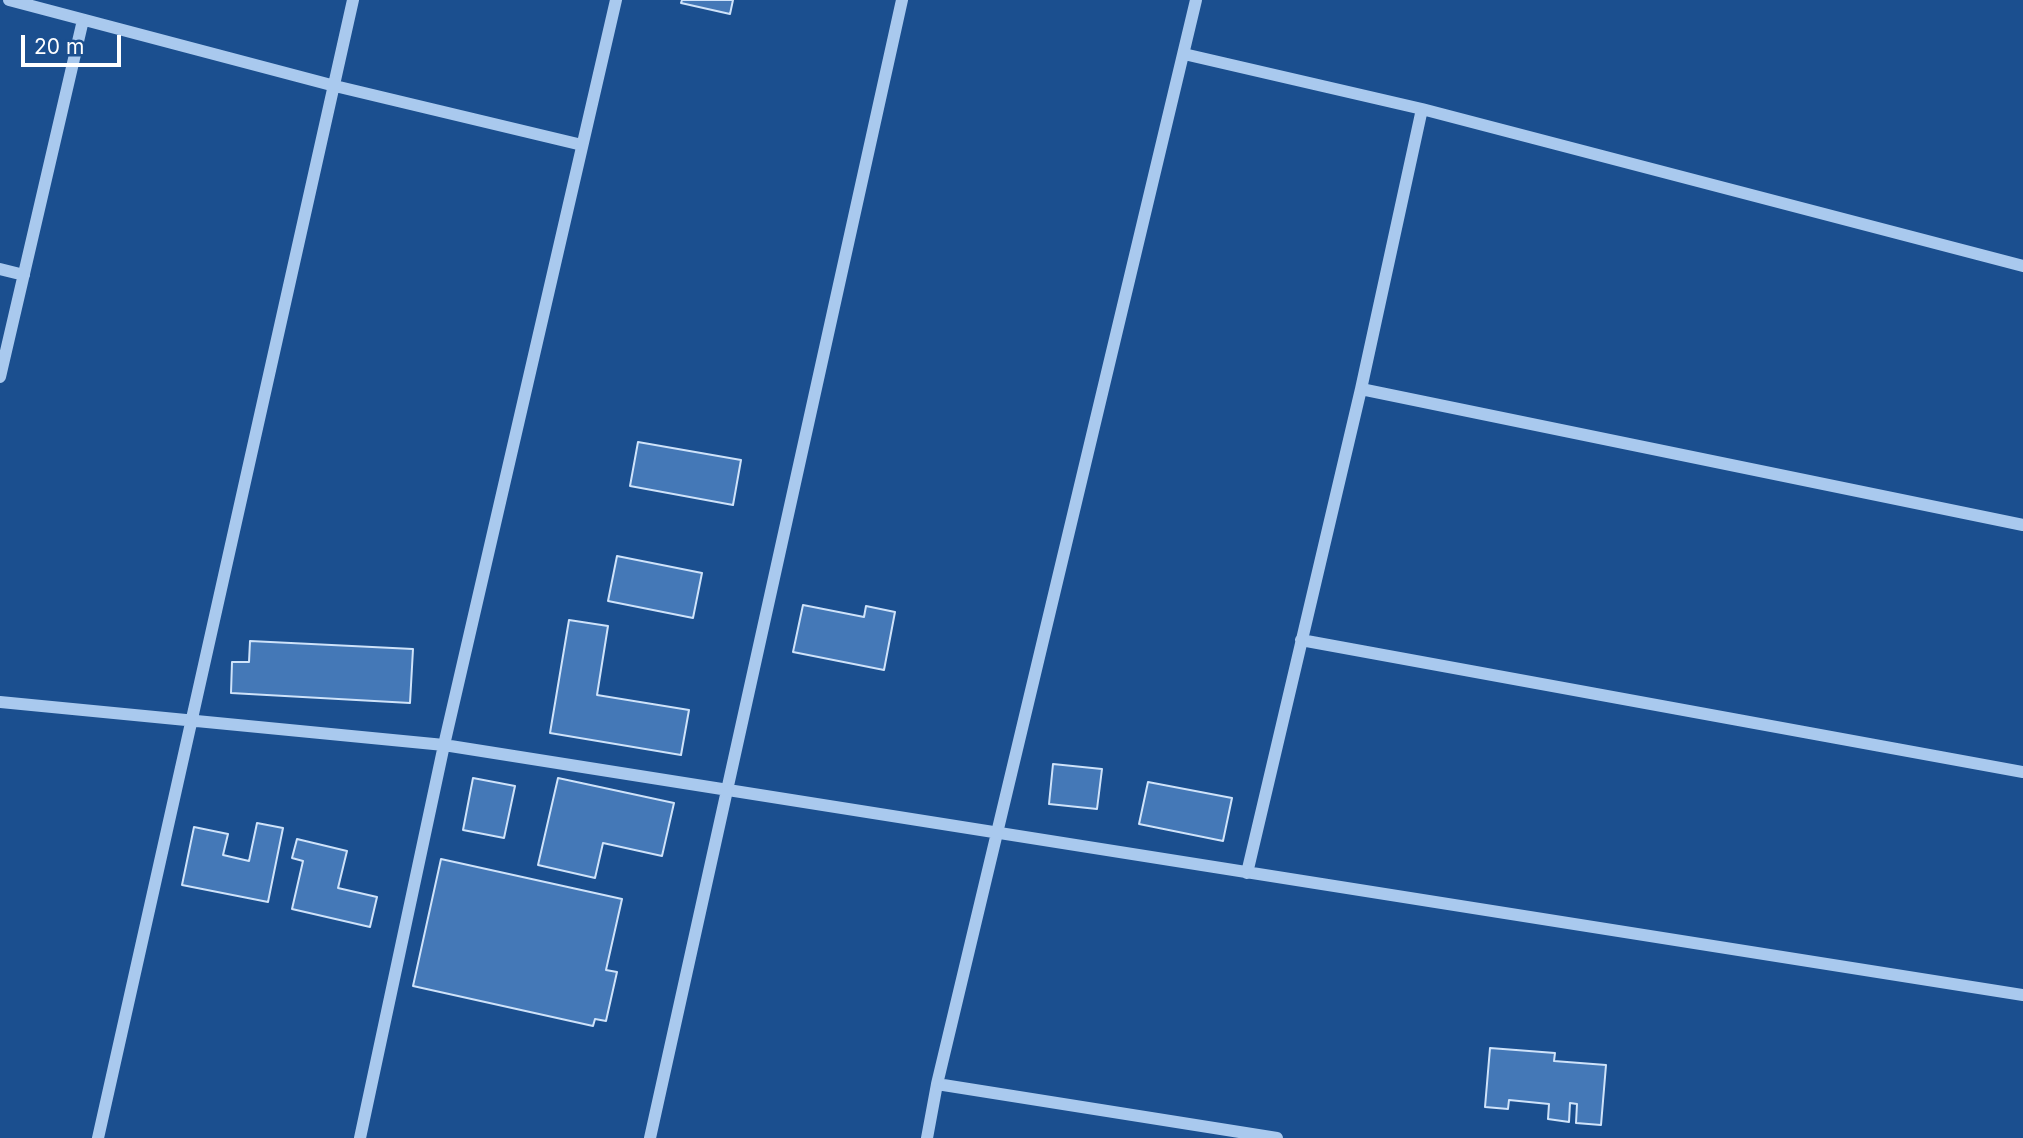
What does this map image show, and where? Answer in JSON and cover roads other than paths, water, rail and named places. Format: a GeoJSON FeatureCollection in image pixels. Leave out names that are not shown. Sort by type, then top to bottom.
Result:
{"type":"FeatureCollection","features":[{"type":"Feature","properties":{"kind":"street"},"geometry":{"type":"LineString","coordinates":[[9,0],[335,86],[582,145]]}},
{"type":"Feature","properties":{"kind":"street"},"geometry":{"type":"LineString","coordinates":[[98,1138],[353,0]]}},
{"type":"Feature","properties":{"kind":"street"},"geometry":{"type":"LineString","coordinates":[[360,1138],[444,745],[616,0]]}},
{"type":"Feature","properties":{"kind":"street"},"geometry":{"type":"LineString","coordinates":[[650,1138],[902,0]]}},
{"type":"Feature","properties":{"kind":"street"},"geometry":{"type":"LineString","coordinates":[[928,1138],[937,1084],[1196,0]]}},
{"type":"Feature","properties":{"kind":"street"},"geometry":{"type":"LineString","coordinates":[[0,377],[83,20]]}},
{"type":"Feature","properties":{"kind":"street"},"geometry":{"type":"LineString","coordinates":[[1184,54],[1422,109],[2023,266]]}},
{"type":"Feature","properties":{"kind":"street"},"geometry":{"type":"LineString","coordinates":[[1247,873],[1361,389],[1422,109]]}},
{"type":"Feature","properties":{"kind":"street"},"geometry":{"type":"LineString","coordinates":[[0,268],[24,275]]}},
{"type":"Feature","properties":{"kind":"street"},"geometry":{"type":"LineString","coordinates":[[1361,389],[2023,525]]}},
{"type":"Feature","properties":{"kind":"street"},"geometry":{"type":"LineString","coordinates":[[1301,640],[2023,772]]}},
{"type":"Feature","properties":{"kind":"street"},"geometry":{"type":"LineString","coordinates":[[0,702],[444,745],[2023,995]]}},
{"type":"Feature","properties":{"kind":"street"},"geometry":{"type":"LineString","coordinates":[[937,1084],[1277,1138]]}}]}
